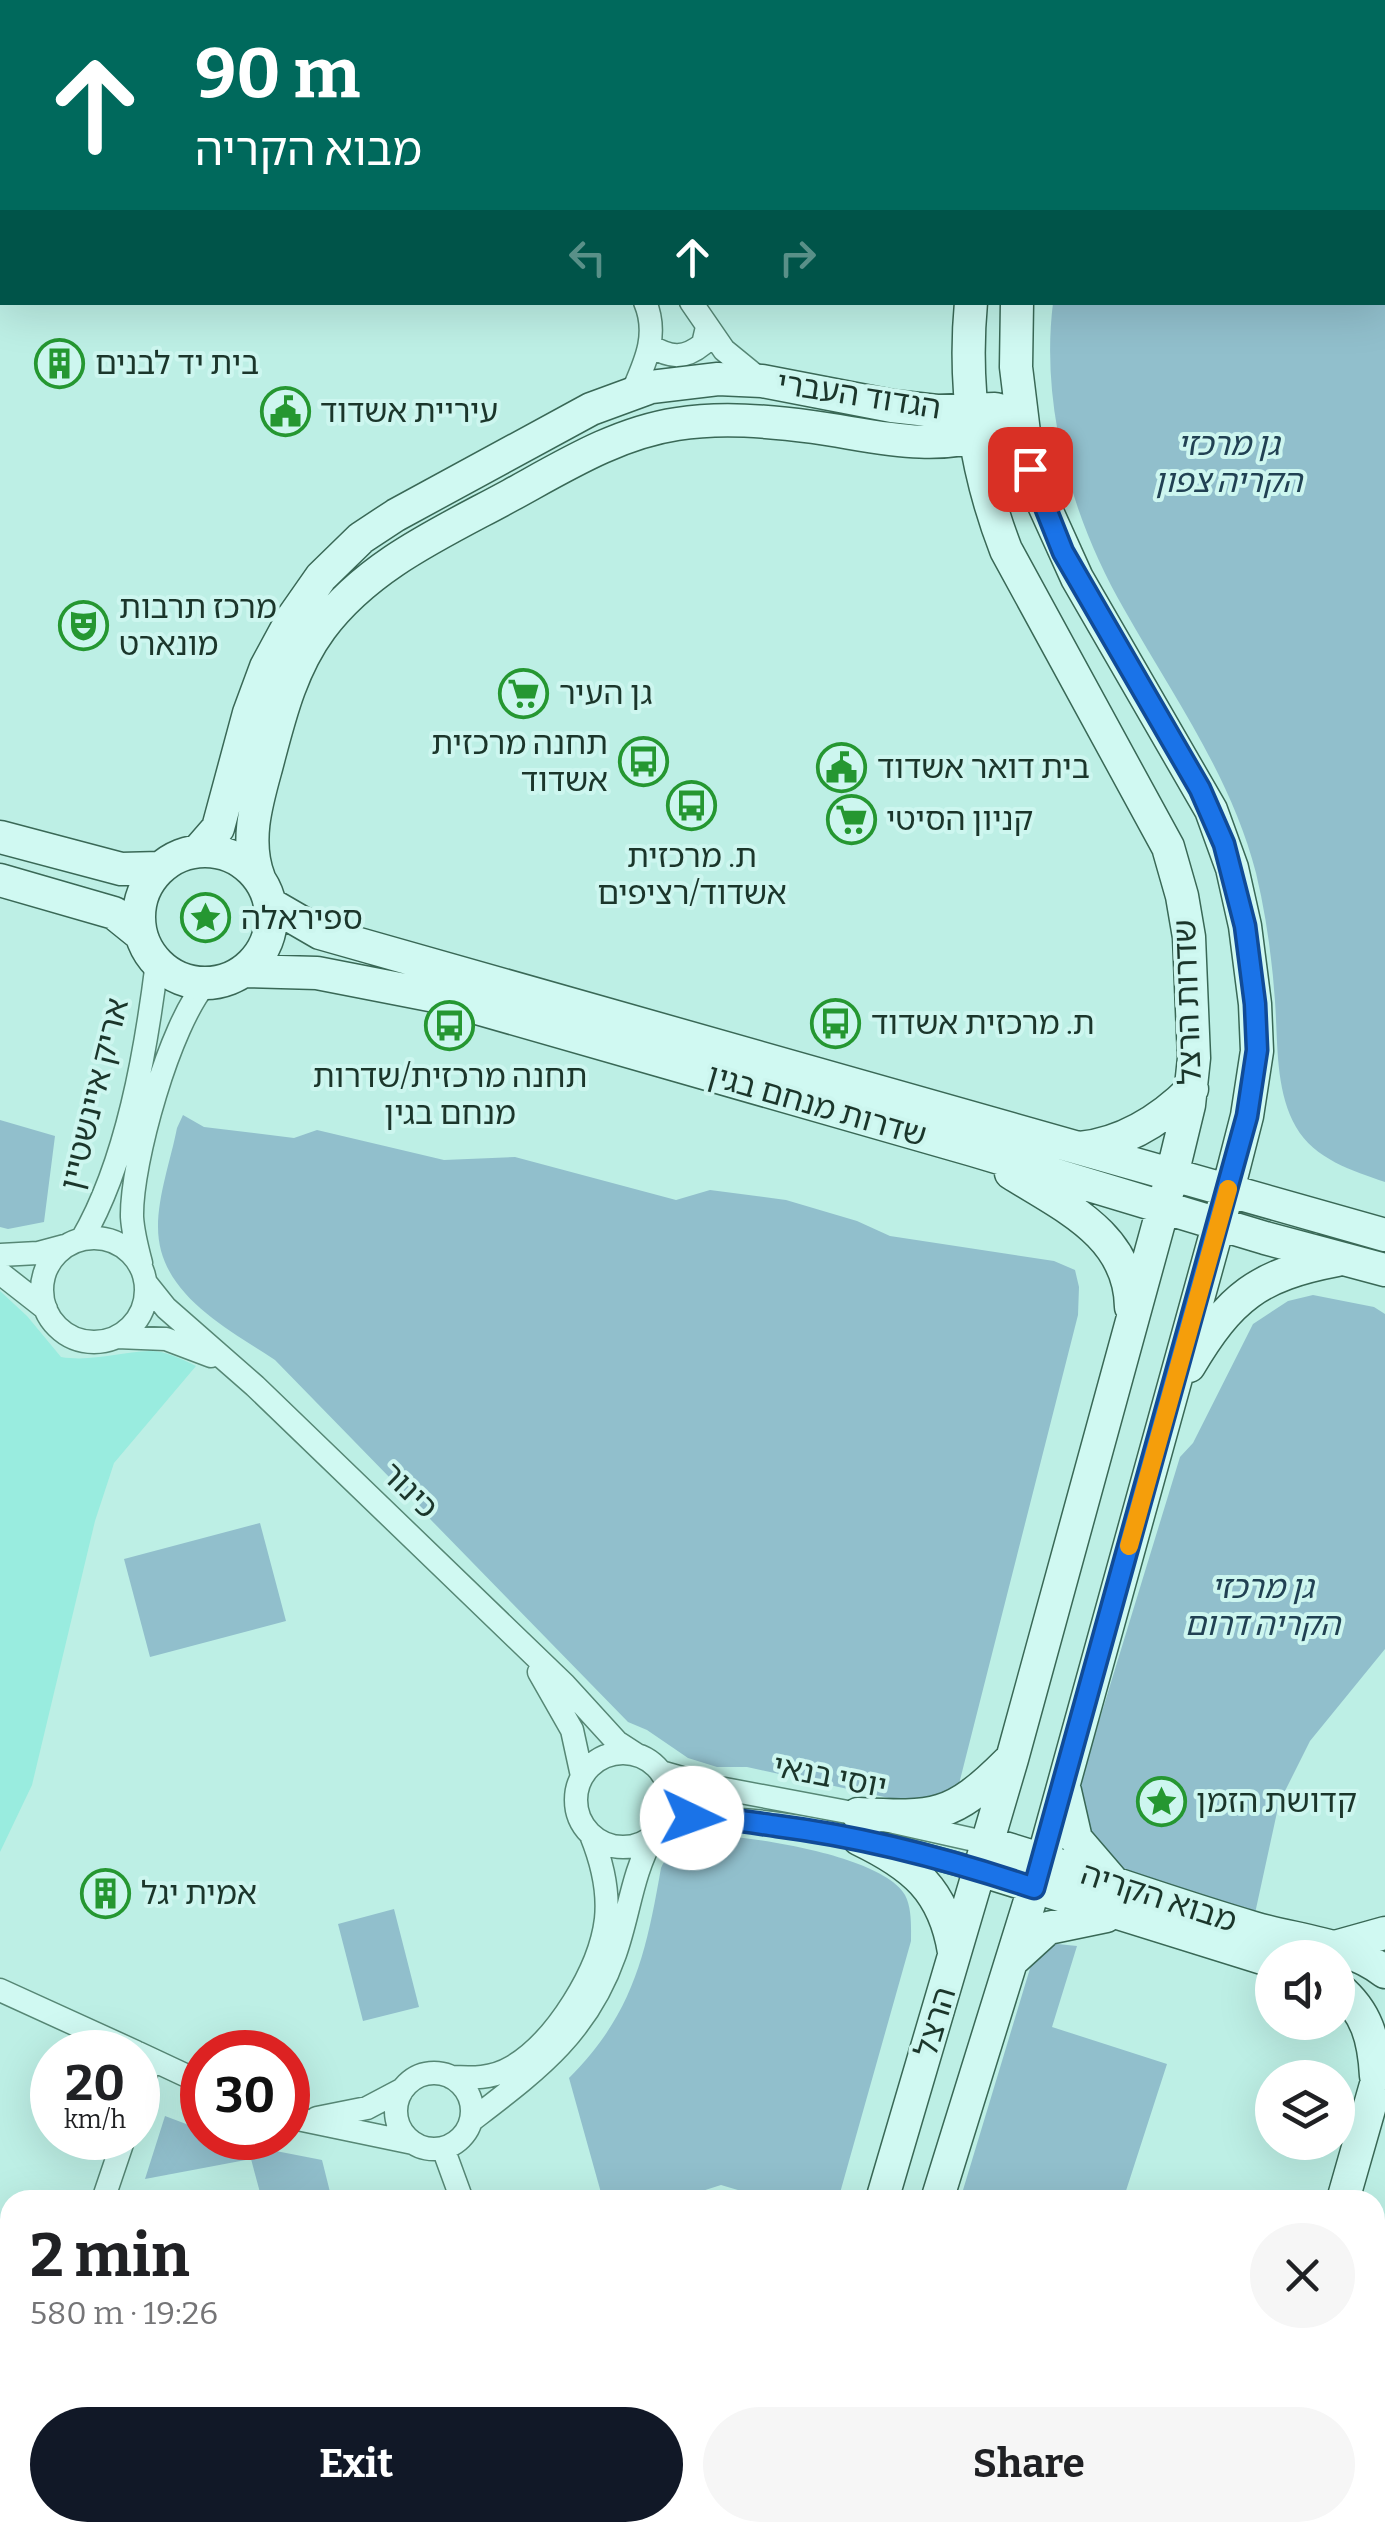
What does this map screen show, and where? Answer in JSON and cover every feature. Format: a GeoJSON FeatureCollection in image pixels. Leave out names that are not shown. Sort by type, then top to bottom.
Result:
{"type":"FeatureCollection","features":[{"type":"Feature","properties":{"kind":"main road","name":"שדרות הרצל"},"geometry":{"type":"LineString","coordinates":[[972,305],[972,424],[990,509],[1006,550],[1154,818],[1176,872],[1191,954],[1192,1090],[984,1857]]}},
{"type":"Feature","properties":{"kind":"main road","name":"שדרות הרצל"},"geometry":{"type":"LineString","coordinates":[[1011,1963],[1228,1190],[1247,1116],[1257,1050],[1245,926],[1232,868],[1211,810],[1053,530],[1030,469],[1016,367],[1017,305]]}},
{"type":"Feature","properties":{"kind":"main road","name":"הגדוד העברי"},"geometry":{"type":"LineString","coordinates":[[198,851],[218,828],[266,667],[308,593],[362,538],[420,501],[591,409],[651,387],[718,379],[762,380],[892,406],[936,410],[972,424]]}},
{"type":"Feature","properties":{"kind":"main road","name":"הגדוד העברי"},"geometry":{"type":"LineString","coordinates":[[264,891],[252,854],[256,810],[294,674],[321,629],[347,599],[410,551],[578,459],[632,434],[660,426],[736,421],[812,427],[877,439],[938,442],[995,409],[1022,416]]}},
{"type":"Feature","properties":{"kind":"main road"},"geometry":{"type":"LineString","coordinates":[[0,837],[120,869],[160,868]]}},
{"type":"Feature","properties":{"kind":"main road"},"geometry":{"type":"LineString","coordinates":[[0,880],[114,912],[140,934],[157,962],[180,978],[206,983],[225,980],[242,971],[266,942],[271,923],[264,891],[232,856],[198,851],[179,856],[160,868],[141,898],[140,934]]}},
{"type":"Feature","properties":{"kind":"main road","name":"שדרות מנחם בגין"},"geometry":{"type":"LineString","coordinates":[[264,891],[320,933],[1385,1235]]}},
{"type":"Feature","properties":{"kind":"main road","name":"שדרות מנחם בגין"},"geometry":{"type":"LineString","coordinates":[[242,971],[317,973],[436,996],[1385,1270]]}},
{"type":"Feature","properties":{"kind":"main road"},"geometry":{"type":"LineString","coordinates":[[1075,1148],[1133,1132],[1157,1119],[1192,1090]]}},
{"type":"Feature","properties":{"kind":"main road"},"geometry":{"type":"LineString","coordinates":[[973,1150],[1103,1234],[1121,1261],[1131,1318]]}},
{"type":"Feature","properties":{"kind":"main road"},"geometry":{"type":"LineString","coordinates":[[1169,1400],[1204,1340],[1231,1305],[1278,1276],[1344,1259]]}},
{"type":"Feature","properties":{"kind":"main road"},"geometry":{"type":"LineString","coordinates":[[859,1826],[940,1813],[980,1790],[1012,1759]]}},
{"type":"Feature","properties":{"kind":"main road"},"geometry":{"type":"LineString","coordinates":[[1064,1784],[1076,1839],[1113,1882]]}},
{"type":"Feature","properties":{"kind":"main road"},"geometry":{"type":"LineString","coordinates":[[859,1826],[933,1892],[951,1932],[954,1957]]}},
{"type":"Feature","properties":{"kind":"main road","name":"מבוא הקריה"},"geometry":{"type":"LineString","coordinates":[[984,1857],[1039,1874],[1120,1916],[1255,1955]]}},
{"type":"Feature","properties":{"kind":"main road","name":"הרצל"},"geometry":{"type":"LineString","coordinates":[[885,2190],[984,1857]]}},
{"type":"Feature","properties":{"kind":"main road","name":"מבוא הקריה"},"geometry":{"type":"LineString","coordinates":[[1039,1874],[1113,1882],[1283,1940]]}},
{"type":"Feature","properties":{"kind":"main road"},"geometry":{"type":"LineString","coordinates":[[1011,1963],[1048,1928],[1093,1917],[1120,1916]]}},
{"type":"Feature","properties":{"kind":"main road"},"geometry":{"type":"LineString","coordinates":[[1355,1951],[1385,1933]]}},
{"type":"Feature","properties":{"kind":"main road","name":"הרצל"},"geometry":{"type":"LineString","coordinates":[[940,2190],[1011,1963]]}},
{"type":"Feature","properties":{"kind":"main road","name":"מבוא הקריה"},"geometry":{"type":"LineString","coordinates":[[1355,1964],[1374,1964],[1385,1972]]}},
{"type":"Feature","properties":{"kind":"main road","name":"מבוא הקריה"},"geometry":{"type":"LineString","coordinates":[[1355,1972],[1385,1985]]}},
{"type":"Feature","properties":{"kind":"main road"},"geometry":{"type":"LineString","coordinates":[[1346,2190],[1381,2069],[1370,2030],[1355,2006]]}},
{"type":"Feature","properties":{"kind":"street"},"geometry":{"type":"LineString","coordinates":[[632,393],[651,346],[652,318],[646,305]]}},
{"type":"Feature","properties":{"kind":"street"},"geometry":{"type":"LineString","coordinates":[[693,305],[724,350],[762,380]]}},
{"type":"Feature","properties":{"kind":"street"},"geometry":{"type":"LineString","coordinates":[[651,346],[663,354],[686,355],[703,344],[707,327]]}},
{"type":"Feature","properties":{"kind":"street","name":"אריק איינשטיין"},"geometry":{"type":"LineString","coordinates":[[75,1242],[110,1179],[145,1048],[157,962]]}},
{"type":"Feature","properties":{"kind":"street","name":"אריק איינשטיין"},"geometry":{"type":"LineString","coordinates":[[144,1275],[132,1214],[137,1169],[169,1054],[187,1008],[206,983]]}},
{"type":"Feature","properties":{"kind":"street"},"geometry":{"type":"LineString","coordinates":[[0,1255],[38,1254],[100,1238],[116,1242],[131,1252],[144,1275],[146,1302],[139,1318],[117,1337],[94,1342],[77,1340],[62,1331],[46,1309],[0,1273]]}},
{"type":"Feature","properties":{"kind":"street"},"geometry":{"type":"LineString","coordinates":[[46,1309],[42,1285],[46,1269],[54,1256],[75,1242]]}},
{"type":"Feature","properties":{"kind":"street","name":"כינור"},"geometry":{"type":"LineString","coordinates":[[144,1275],[166,1308],[256,1386],[564,1684],[617,1742],[637,1755]]}},
{"type":"Feature","properties":{"kind":"street","name":"כינור"},"geometry":{"type":"LineString","coordinates":[[117,1337],[145,1336],[185,1344],[223,1362],[256,1386]]}},
{"type":"Feature","properties":{"kind":"street","name":"כינור"},"geometry":{"type":"LineString","coordinates":[[518,1640],[572,1730],[582,1776]]}},
{"type":"Feature","properties":{"kind":"street"},"geometry":{"type":"LineString","coordinates":[[310,2122],[430,2150],[443,2148],[461,2139],[472,2120],[553,2056],[594,2003],[615,1955],[639,1864],[670,1804],[661,1772],[637,1755],[612,1754],[600,1759],[582,1776],[576,1803],[578,1816],[599,1856],[606,1902],[600,1946],[586,1982],[542,2041],[511,2068],[486,2077],[430,2073],[410,2082],[398,2099],[397,2121],[413,2143]]}},
{"type":"Feature","properties":{"kind":"street","name":"יוסי בנאי"},"geometry":{"type":"LineString","coordinates":[[661,1772],[984,1857]]}},
{"type":"Feature","properties":{"kind":"street","name":"יוסי בנאי"},"geometry":{"type":"LineString","coordinates":[[657,1833],[676,1822],[709,1818],[859,1826]]}},
{"type":"Feature","properties":{"kind":"street"},"geometry":{"type":"LineString","coordinates":[[591,1835],[618,1848],[631,1847],[657,1833]]}},
{"type":"Feature","properties":{"kind":"street"},"geometry":{"type":"LineString","coordinates":[[0,1990],[87,2030]]}},
{"type":"Feature","properties":{"kind":"street"},"geometry":{"type":"LineString","coordinates":[[451,2077],[466,2090],[473,2109],[472,2120]]}},
{"type":"Feature","properties":{"kind":"street"},"geometry":{"type":"LineString","coordinates":[[310,2118],[367,2108],[403,2090]]}},
{"type":"Feature","properties":{"kind":"street"},"geometry":{"type":"LineString","coordinates":[[443,2148],[458,2190]]}},
{"type":"Feature","properties":{"kind":"street"},"geometry":{"type":"LineString","coordinates":[[106,2190],[117,2160]]}},
{"type":"Feature","properties":{"kind":"green space","name":"גן מרכזי הקריה צפון"},"geometry":{"type":"Polygon","coordinates":[[[1053,305],[1385,305],[1385,1182],[1324,1156],[1304,1138],[1289,1113],[1279,1066],[1266,921],[1245,837],[1216,770],[1124,609],[1089,538],[1075,500],[1056,422],[1050,342],[1053,305]]]}},
{"type":"Feature","properties":{"kind":"green space"},"geometry":{"type":"Polygon","coordinates":[[[183,1115],[204,1127],[294,1138],[317,1130],[444,1160],[515,1157],[676,1200],[710,1190],[786,1200],[857,1221],[890,1236],[1054,1261],[1075,1270],[1078,1315],[959,1784],[944,1794],[912,1803],[747,1767],[717,1767],[688,1758],[628,1722],[275,1360],[217,1322],[182,1290],[161,1251],[158,1227],[165,1177],[183,1115]]]}},
{"type":"Feature","properties":{"kind":"green space"},"geometry":{"type":"Polygon","coordinates":[[[0,1120],[55,1136],[44,1222],[0,1227],[0,1120]]]}},
{"type":"Feature","properties":{"kind":"green space","name":"גן מרכזי הקריה דרום"},"geometry":{"type":"Polygon","coordinates":[[[1313,1295],[1374,1307],[1385,1314],[1385,1649],[1310,1741],[1279,1803],[1254,1918],[1121,1872],[1086,1827],[1078,1790],[1180,1457],[1193,1443],[1253,1324],[1288,1301],[1313,1295]]]}},
{"type":"Feature","properties":{"kind":"green space"},"geometry":{"type":"Polygon","coordinates":[[[260,1523],[286,1621],[150,1657],[124,1559],[260,1523]]]}},
{"type":"Feature","properties":{"kind":"green space"},"geometry":{"type":"Polygon","coordinates":[[[702,1835],[811,1850],[870,1869],[905,1895],[911,1941],[841,2190],[738,2190],[721,2185],[705,2190],[600,2190],[569,2078],[591,2054],[622,2006],[642,1955],[661,1868],[668,1856],[688,1840],[702,1835]]]}},
{"type":"Feature","properties":{"kind":"green space"},"geometry":{"type":"Polygon","coordinates":[[[394,1909],[419,2007],[363,2021],[338,1924],[394,1909]]]}},
{"type":"Feature","properties":{"kind":"green space"},"geometry":{"type":"Polygon","coordinates":[[[1038,1942],[1077,1946],[1052,2027],[1167,2064],[1126,2190],[963,2190],[1038,1942]]]}},
{"type":"Feature","properties":{"kind":"green space"},"geometry":{"type":"Polygon","coordinates":[[[165,2116],[180,2122],[180,2160],[246,2160],[145,2179],[151,2160],[160,2160],[160,2132],[165,2116]]]}},
{"type":"Feature","properties":{"kind":"green space"},"geometry":{"type":"Polygon","coordinates":[[[310,2158],[322,2160],[330,2190],[259,2190],[251,2160],[310,2158]]]}},
{"type":"Feature","properties":{"kind":"sand"},"geometry":{"type":"Polygon","coordinates":[[[0,1291],[61,1357],[156,1351],[196,1366],[114,1463],[95,1521],[32,1785],[0,1852],[0,1291]]]}},
{"type":"Feature","properties":{"kind":"slow traffic"},"geometry":{"type":"LineString","coordinates":[[1129,1546],[1228,1189]]}},
{"type":"Feature","properties":{"kind":"place","name":"בית יד לבנים"},"geometry":{"type":"Point","coordinates":[60,363]}},
{"type":"Feature","properties":{"kind":"place","name":"עיריית אשדוד"},"geometry":{"type":"Point","coordinates":[285,411]}},
{"type":"Feature","properties":{"kind":"place","name":"מרכז תרבות מונארט"},"geometry":{"type":"Point","coordinates":[84,625]}},
{"type":"Feature","properties":{"kind":"place","name":"גן העיר"},"geometry":{"type":"Point","coordinates":[524,693]}},
{"type":"Feature","properties":{"kind":"place","name":"תחנה מרכזית אשדוד"},"geometry":{"type":"Point","coordinates":[643,761]}},
{"type":"Feature","properties":{"kind":"place","name":"בית דואר אשדוד"},"geometry":{"type":"Point","coordinates":[842,767]}},
{"type":"Feature","properties":{"kind":"place","name":"ת. מרכזית אשדוד/רציפים"},"geometry":{"type":"Point","coordinates":[692,806]}},
{"type":"Feature","properties":{"kind":"place","name":"קניון הסיטי"},"geometry":{"type":"Point","coordinates":[851,819]}},
{"type":"Feature","properties":{"kind":"place","name":"ספיראלה"},"geometry":{"type":"Point","coordinates":[206,918]}},
{"type":"Feature","properties":{"kind":"place","name":"ת. מרכזית אשדוד"},"geometry":{"type":"Point","coordinates":[836,1023]}},
{"type":"Feature","properties":{"kind":"place","name":"תחנה מרכזית/שדרות מנחם בגין"},"geometry":{"type":"Point","coordinates":[450,1026]}},
{"type":"Feature","properties":{"kind":"place","name":"קדושת הזמן"},"geometry":{"type":"Point","coordinates":[1161,1801]}},
{"type":"Feature","properties":{"kind":"place","name":"אמית יגל"},"geometry":{"type":"Point","coordinates":[106,1893]}},
{"type":"Feature","properties":{"kind":"route"},"geometry":{"type":"LineString","coordinates":[[692,1818],[834,1834],[980,1870],[1034,1888],[1247,1116],[1257,1050],[1255,1004],[1245,926],[1218,825],[1063,552],[1030,469]]}}]}
